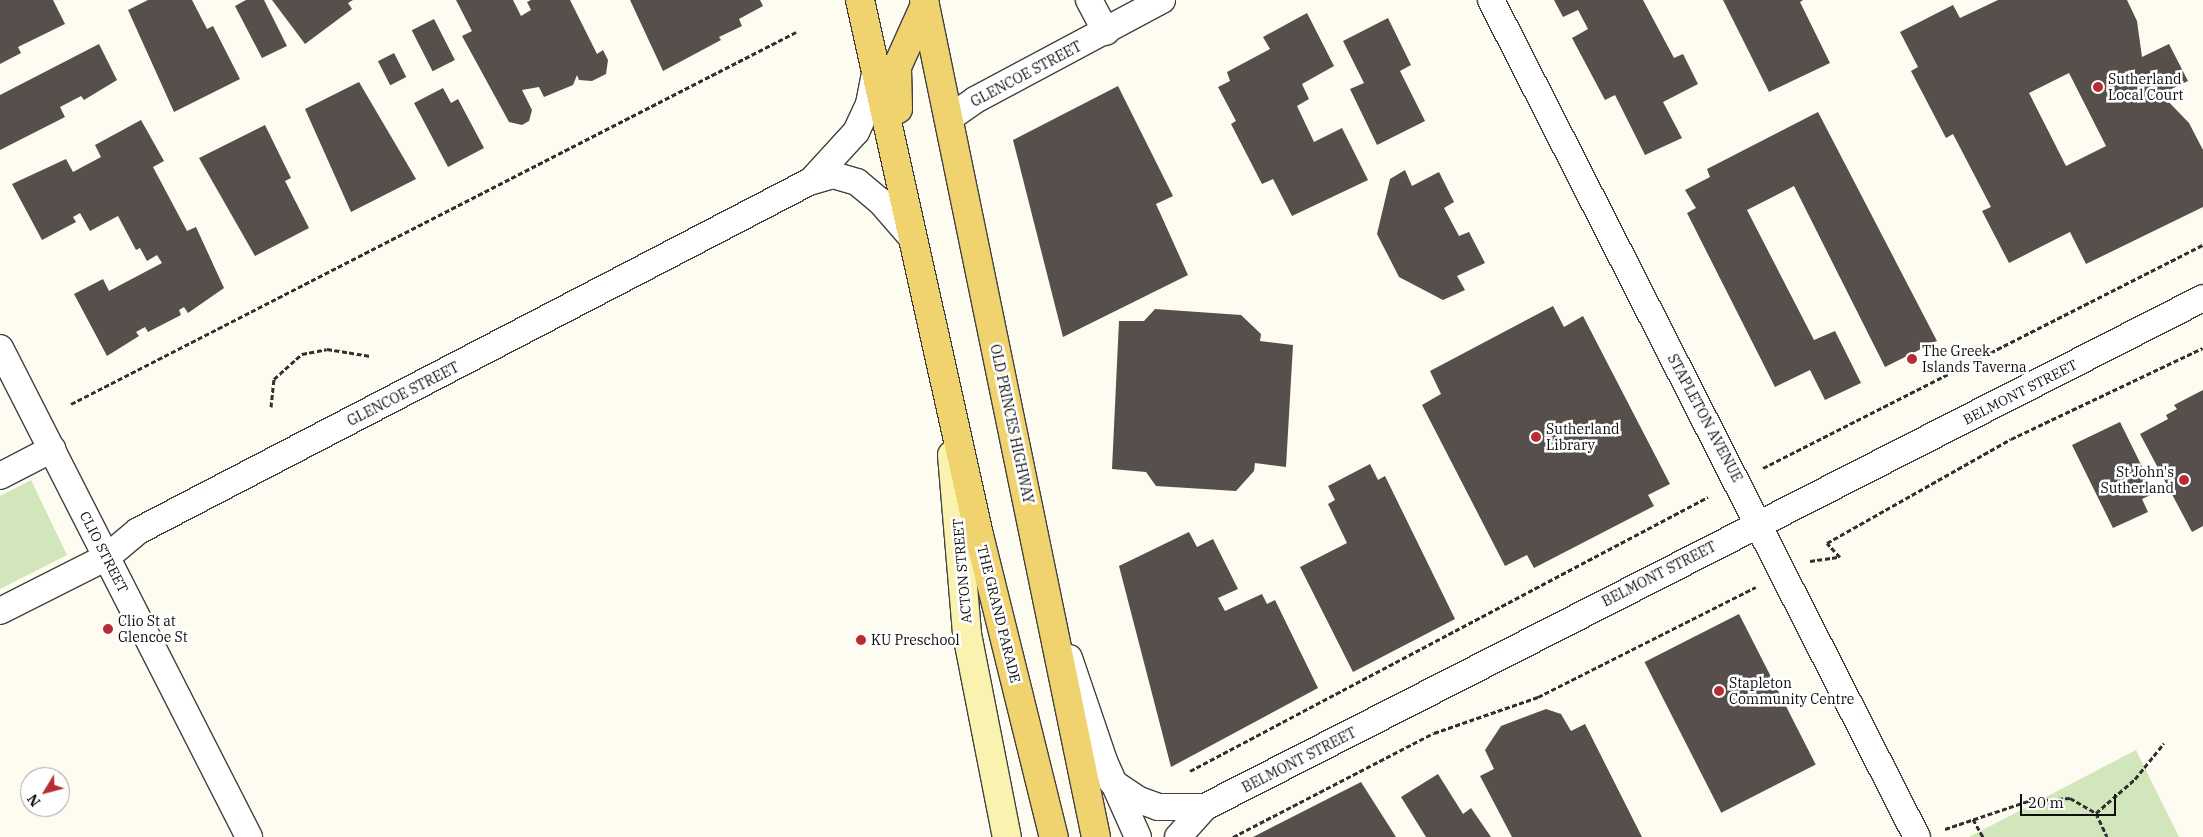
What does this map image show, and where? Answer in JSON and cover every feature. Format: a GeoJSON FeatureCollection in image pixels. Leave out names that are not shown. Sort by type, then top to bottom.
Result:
{"type":"FeatureCollection","features":[{"type":"Feature","properties":{"kind":"main road"},"geometry":{"type":"LineString","coordinates":[[860,0],[947,391]]}},
{"type":"Feature","properties":{"kind":"main road"},"geometry":{"type":"LineString","coordinates":[[928,2],[900,58],[894,81],[934,271],[940,358]]}},
{"type":"Feature","properties":{"kind":"main road","name":"OLD PRINCES HIGHWAY"},"geometry":{"type":"LineString","coordinates":[[928,2],[948,120],[1047,591]]}},
{"type":"Feature","properties":{"kind":"main road","name":"THE GRAND PARADE"},"geometry":{"type":"LineString","coordinates":[[947,391],[1054,837]]}},
{"type":"Feature","properties":{"kind":"main road"},"geometry":{"type":"LineString","coordinates":[[1047,591],[1096,837]]}},
{"type":"Feature","properties":{"kind":"street"},"geometry":{"type":"LineString","coordinates":[[1089,0],[1106,32]]}},
{"type":"Feature","properties":{"kind":"street","name":"GLENCOE STREET"},"geometry":{"type":"LineString","coordinates":[[948,120],[975,100],[1106,32],[1162,0]]}},
{"type":"Feature","properties":{"kind":"street","name":"STAPLETON AVENUE"},"geometry":{"type":"LineString","coordinates":[[1491,0],[1760,524],[1929,834]]}},
{"type":"Feature","properties":{"kind":"street","name":"GLENCOE STREET"},"geometry":{"type":"LineString","coordinates":[[810,182],[856,132],[869,104],[876,69]]}},
{"type":"Feature","properties":{"kind":"street","name":"GLENCOE STREET"},"geometry":{"type":"LineString","coordinates":[[0,611],[107,557],[138,530],[810,182],[833,175],[857,182],[880,201],[914,239]]}},
{"type":"Feature","properties":{"kind":"street","name":"BELMONT STREET"},"geometry":{"type":"LineString","coordinates":[[1112,782],[1139,800],[1158,807],[1205,807],[2203,298]]}},
{"type":"Feature","properties":{"kind":"street","name":"CLIO STREET"},"geometry":{"type":"LineString","coordinates":[[0,348],[249,837]]}},
{"type":"Feature","properties":{"kind":"street","name":"ACTON STREET"},"geometry":{"type":"LineString","coordinates":[[947,391],[967,634],[1007,837]]}},
{"type":"Feature","properties":{"kind":"street"},"geometry":{"type":"LineString","coordinates":[[0,476],[52,449]]}},
{"type":"Feature","properties":{"kind":"street","name":"OLD PRINCES HIGHWAY"},"geometry":{"type":"LineString","coordinates":[[1047,591],[1112,782],[1138,837]]}},
{"type":"Feature","properties":{"kind":"street"},"geometry":{"type":"LineString","coordinates":[[1178,837],[1205,807]]}},
{"type":"Feature","properties":{"kind":"path"},"geometry":{"type":"LineString","coordinates":[[71,404],[796,32]]}},
{"type":"Feature","properties":{"kind":"path"},"geometry":{"type":"LineString","coordinates":[[1804,564],[1817,557],[1840,558],[1827,543],[2011,439],[2203,348]]}},
{"type":"Feature","properties":{"kind":"path"},"geometry":{"type":"LineString","coordinates":[[271,407],[274,379],[302,354],[327,349],[370,356]]}},
{"type":"Feature","properties":{"kind":"path"},"geometry":{"type":"LineString","coordinates":[[1190,771],[1708,497]]}},
{"type":"Feature","properties":{"kind":"path"},"geometry":{"type":"LineString","coordinates":[[1233,837],[1434,732],[1538,697],[1761,585]]}},
{"type":"Feature","properties":{"kind":"path"},"geometry":{"type":"LineString","coordinates":[[2096,812],[2135,779],[2164,743]]}},
{"type":"Feature","properties":{"kind":"path"},"geometry":{"type":"LineString","coordinates":[[1929,834],[2028,801],[2070,798],[2096,812],[2107,837]]}},
{"type":"Feature","properties":{"kind":"path"},"geometry":{"type":"LineString","coordinates":[[1973,818],[1983,837]]}},
{"type":"Feature","properties":{"kind":"green space"},"geometry":{"type":"Polygon","coordinates":[[[31,480],[67,555],[0,589],[0,496],[31,480]]]}},
{"type":"Feature","properties":{"kind":"green space"},"geometry":{"type":"Polygon","coordinates":[[[2136,750],[2179,837],[1969,837],[2136,750]]]}},
{"type":"Feature","properties":{"kind":"building"},"geometry":{"type":"Polygon","coordinates":[[[0,0],[53,0],[65,24],[18,47],[21,53],[0,64],[0,0]]]}},
{"type":"Feature","properties":{"kind":"building"},"geometry":{"type":"Polygon","coordinates":[[[148,0],[192,0],[207,29],[213,26],[240,79],[174,112],[128,10],[148,0]]]}},
{"type":"Feature","properties":{"kind":"building"},"geometry":{"type":"Polygon","coordinates":[[[246,0],[264,0],[287,46],[262,58],[235,6],[246,0]]]}},
{"type":"Feature","properties":{"kind":"building"},"geometry":{"type":"Polygon","coordinates":[[[272,0],[353,0],[348,3],[352,9],[305,44],[272,0]]]}},
{"type":"Feature","properties":{"kind":"building"},"geometry":{"type":"Polygon","coordinates":[[[456,0],[513,0],[521,16],[531,10],[527,2],[531,0],[570,0],[597,54],[603,50],[608,60],[606,74],[592,81],[579,80],[577,75],[573,85],[544,97],[539,87],[522,90],[532,110],[529,121],[522,125],[509,122],[462,36],[472,31],[456,0]]]}},
{"type":"Feature","properties":{"kind":"building"},"geometry":{"type":"Polygon","coordinates":[[[630,0],[760,0],[763,6],[739,19],[742,26],[719,37],[721,40],[663,71],[630,0]]]}},
{"type":"Feature","properties":{"kind":"building"},"geometry":{"type":"Polygon","coordinates":[[[1554,0],[1643,0],[1674,58],[1683,54],[1698,84],[1663,102],[1682,138],[1645,155],[1615,95],[1605,100],[1572,38],[1588,29],[1578,10],[1563,17],[1554,0]]]}},
{"type":"Feature","properties":{"kind":"building"},"geometry":{"type":"Polygon","coordinates":[[[1723,0],[1803,0],[1800,2],[1830,63],[1769,92],[1723,0]]]}},
{"type":"Feature","properties":{"kind":"building"},"geometry":{"type":"Polygon","coordinates":[[[1998,0],[2127,0],[2137,21],[2142,57],[2169,44],[2188,81],[2161,94],[2189,123],[2203,150],[2203,207],[2086,264],[2070,232],[2009,263],[1982,211],[1991,207],[1953,134],[1946,138],[1911,71],[1918,67],[1900,32],[1953,5],[1960,18],[1998,0]],[[2069,73],[2029,93],[2066,166],[2106,146],[2069,73]]]}},
{"type":"Feature","properties":{"kind":"building"},"geometry":{"type":"Polygon","coordinates":[[[1307,13],[1334,66],[1302,84],[1309,99],[1297,106],[1314,142],[1342,128],[1368,180],[1292,216],[1273,179],[1262,184],[1231,124],[1236,121],[1218,87],[1230,81],[1227,72],[1270,49],[1263,37],[1307,13]]]}},
{"type":"Feature","properties":{"kind":"building"},"geometry":{"type":"Polygon","coordinates":[[[1388,18],[1411,65],[1400,71],[1425,121],[1377,145],[1350,89],[1364,83],[1343,41],[1388,18]]]}},
{"type":"Feature","properties":{"kind":"building"},"geometry":{"type":"Polygon","coordinates":[[[434,19],[455,60],[433,71],[412,30],[434,19]]]}},
{"type":"Feature","properties":{"kind":"building"},"geometry":{"type":"Polygon","coordinates":[[[99,44],[117,80],[84,100],[81,96],[60,107],[65,117],[0,150],[0,95],[99,44]]]}},
{"type":"Feature","properties":{"kind":"building"},"geometry":{"type":"Polygon","coordinates":[[[394,53],[406,77],[390,85],[378,61],[394,53]]]}},
{"type":"Feature","properties":{"kind":"building"},"geometry":{"type":"Polygon","coordinates":[[[359,82],[416,179],[351,212],[305,109],[359,82]]]}},
{"type":"Feature","properties":{"kind":"building"},"geometry":{"type":"Polygon","coordinates":[[[1118,86],[1173,196],[1156,204],[1188,275],[1063,337],[1013,140],[1118,86]]]}},
{"type":"Feature","properties":{"kind":"building"},"geometry":{"type":"Polygon","coordinates":[[[443,88],[451,103],[458,99],[484,148],[448,167],[414,103],[443,88]]]}},
{"type":"Feature","properties":{"kind":"building"},"geometry":{"type":"Polygon","coordinates":[[[1818,112],[1937,341],[1885,367],[1794,186],[1747,210],[1814,340],[1835,331],[1861,383],[1825,400],[1810,370],[1775,387],[1687,213],[1696,208],[1685,190],[1710,177],[1707,169],[1818,112]]]}},
{"type":"Feature","properties":{"kind":"building"},"geometry":{"type":"Polygon","coordinates":[[[141,120],[164,161],[153,167],[187,231],[196,227],[224,288],[188,313],[184,307],[179,310],[181,315],[148,332],[145,327],[136,332],[139,336],[107,356],[74,294],[103,279],[109,291],[162,263],[157,255],[147,261],[140,248],[136,250],[118,216],[90,231],[80,213],[73,217],[76,222],[42,240],[12,184],[66,159],[73,172],[101,157],[95,145],[141,120]]]}},
{"type":"Feature","properties":{"kind":"building"},"geometry":{"type":"Polygon","coordinates":[[[265,125],[291,178],[285,181],[309,228],[255,256],[199,158],[265,125]]]}},
{"type":"Feature","properties":{"kind":"building"},"geometry":{"type":"Polygon","coordinates":[[[1405,170],[1412,186],[1439,172],[1454,202],[1444,208],[1459,236],[1469,232],[1485,263],[1457,276],[1465,290],[1443,300],[1399,277],[1377,234],[1390,179],[1405,170]]]}},
{"type":"Feature","properties":{"kind":"building"},"geometry":{"type":"Polygon","coordinates":[[[1553,306],[1564,327],[1583,316],[1670,484],[1648,495],[1654,506],[1534,568],[1527,555],[1505,566],[1422,405],[1441,394],[1430,371],[1553,306]]]}},
{"type":"Feature","properties":{"kind":"building"},"geometry":{"type":"Polygon","coordinates":[[[1155,309],[1241,315],[1261,334],[1260,341],[1293,345],[1286,467],[1255,463],[1254,471],[1236,491],[1156,486],[1146,472],[1112,469],[1119,321],[1144,321],[1155,309]]]}},
{"type":"Feature","properties":{"kind":"building","name":"St John's Sutherland"},"geometry":{"type":"Polygon","coordinates":[[[2203,390],[2203,526],[2192,532],[2140,434],[2168,419],[2166,415],[2177,409],[2174,405],[2203,390]]]}},
{"type":"Feature","properties":{"kind":"building"},"geometry":{"type":"Polygon","coordinates":[[[2120,422],[2155,493],[2142,499],[2148,512],[2113,528],[2072,445],[2120,422]]]}},
{"type":"Feature","properties":{"kind":"building"},"geometry":{"type":"Polygon","coordinates":[[[1370,464],[1378,480],[1385,476],[1455,619],[1353,672],[1300,567],[1347,543],[1328,504],[1335,500],[1328,486],[1370,464]]]}},
{"type":"Feature","properties":{"kind":"building"},"geometry":{"type":"Polygon","coordinates":[[[1189,532],[1197,547],[1213,539],[1238,589],[1218,598],[1225,611],[1262,594],[1267,604],[1275,600],[1318,688],[1171,767],[1119,566],[1189,532]]]}},
{"type":"Feature","properties":{"kind":"building","name":"Stapleton Community Centre"},"geometry":{"type":"Polygon","coordinates":[[[1739,614],[1816,765],[1721,813],[1645,662],[1739,614]]]}},
{"type":"Feature","properties":{"kind":"building"},"geometry":{"type":"Polygon","coordinates":[[[1546,709],[1561,714],[1571,731],[1585,724],[1642,837],[1512,837],[1480,776],[1494,769],[1485,750],[1501,726],[1546,709]]]}},
{"type":"Feature","properties":{"kind":"building"},"geometry":{"type":"Polygon","coordinates":[[[1438,774],[1463,814],[1471,808],[1491,837],[1426,837],[1401,797],[1438,774]]]}},
{"type":"Feature","properties":{"kind":"building"},"geometry":{"type":"Polygon","coordinates":[[[1361,782],[1396,837],[1253,837],[1361,782]]]}},
{"type":"Feature","properties":{"kind":"place","name":"Sutherland Local Court"},"geometry":{"type":"Point","coordinates":[2098,87]}},
{"type":"Feature","properties":{"kind":"place","name":"The Greek Islands Taverna"},"geometry":{"type":"Point","coordinates":[1912,359]}},
{"type":"Feature","properties":{"kind":"place","name":"Sutherland Library"},"geometry":{"type":"Point","coordinates":[1536,437]}},
{"type":"Feature","properties":{"kind":"place","name":"St John's Sutherland"},"geometry":{"type":"Point","coordinates":[2184,480]}},
{"type":"Feature","properties":{"kind":"place","name":"Clio St at Glencoe St"},"geometry":{"type":"Point","coordinates":[108,629]}},
{"type":"Feature","properties":{"kind":"place","name":"KU Preschool"},"geometry":{"type":"Point","coordinates":[861,640]}},
{"type":"Feature","properties":{"kind":"place","name":"Stapleton Community Centre"},"geometry":{"type":"Point","coordinates":[1719,691]}}]}
